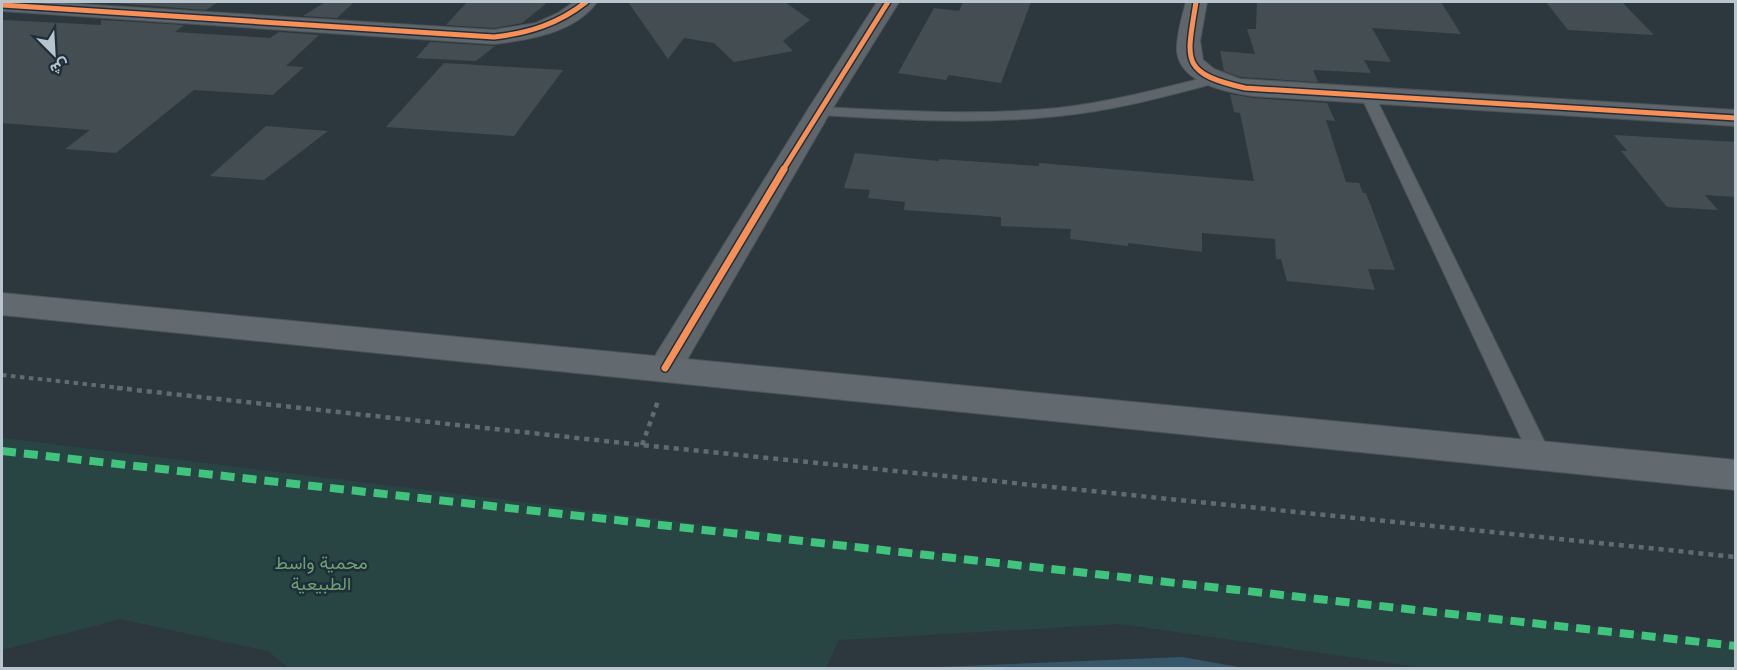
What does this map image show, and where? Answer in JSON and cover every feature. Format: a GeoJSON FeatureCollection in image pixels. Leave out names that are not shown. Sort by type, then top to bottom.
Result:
{"type":"FeatureCollection","features":[{"type":"Feature","properties":{"kind":"main road"},"geometry":{"type":"LineString","coordinates":[[2,304],[1736,475]]}},
{"type":"Feature","properties":{"kind":"street"},"geometry":{"type":"LineString","coordinates":[[262,21],[294,2]]}},
{"type":"Feature","properties":{"kind":"street"},"geometry":{"type":"LineString","coordinates":[[2,5],[495,37],[522,34],[549,27],[563,21],[586,2]]}},
{"type":"Feature","properties":{"kind":"street"},"geometry":{"type":"LineString","coordinates":[[665,368],[819,111],[888,2]]}},
{"type":"Feature","properties":{"kind":"street"},"geometry":{"type":"LineString","coordinates":[[1196,2],[1189,54],[1192,63],[1215,79],[1253,89],[1736,118]]}},
{"type":"Feature","properties":{"kind":"lane"},"geometry":{"type":"LineString","coordinates":[[819,111],[927,117],[1017,116],[1101,106],[1215,79]]}},
{"type":"Feature","properties":{"kind":"lane"},"geometry":{"type":"LineString","coordinates":[[1368,96],[1541,457]]}},
{"type":"Feature","properties":{"kind":"path"},"geometry":{"type":"LineString","coordinates":[[2,375],[630,444],[1736,557]]}},
{"type":"Feature","properties":{"kind":"green space","name":"محمية واسط الطبيعية"},"geometry":{"type":"Polygon","coordinates":[[[2,438],[927,552],[1735,643],[1735,668],[1425,668],[1121,624],[839,640],[826,668],[289,668],[268,651],[120,619],[2,650],[2,438]]]}},
{"type":"Feature","properties":{"kind":"water"},"geometry":{"type":"Polygon","coordinates":[[[1182,657],[1244,668],[913,668],[1182,657]]]}},
{"type":"Feature","properties":{"kind":"building"},"geometry":{"type":"Polygon","coordinates":[[[102,2],[218,2],[206,10],[102,2]]]}},
{"type":"Feature","properties":{"kind":"building"},"geometry":{"type":"Polygon","coordinates":[[[325,2],[354,2],[337,18],[303,16],[325,2]]]}},
{"type":"Feature","properties":{"kind":"building"},"geometry":{"type":"Polygon","coordinates":[[[467,2],[548,2],[522,23],[494,28],[446,25],[467,2]]]}},
{"type":"Feature","properties":{"kind":"building"},"geometry":{"type":"Polygon","coordinates":[[[628,2],[785,2],[810,20],[783,41],[793,51],[734,62],[714,43],[684,38],[668,59],[628,2]]]}},
{"type":"Feature","properties":{"kind":"building"},"geometry":{"type":"Polygon","coordinates":[[[963,2],[1031,2],[1001,83],[949,75],[946,80],[898,73],[934,8],[959,11],[963,2]]]}},
{"type":"Feature","properties":{"kind":"building"},"geometry":{"type":"Polygon","coordinates":[[[1257,2],[1441,2],[1461,34],[1372,28],[1391,62],[1364,60],[1371,73],[1313,70],[1318,82],[1240,77],[1224,71],[1220,51],[1255,54],[1247,29],[1256,29],[1257,2]]]}},
{"type":"Feature","properties":{"kind":"building"},"geometry":{"type":"Polygon","coordinates":[[[1546,2],[1622,2],[1654,35],[1568,30],[1546,2]]]}},
{"type":"Feature","properties":{"kind":"building"},"geometry":{"type":"Polygon","coordinates":[[[2,20],[101,25],[101,20],[184,25],[175,32],[270,38],[279,32],[319,35],[286,66],[304,67],[273,95],[194,90],[116,153],[65,149],[90,130],[2,123],[2,20]]]}},
{"type":"Feature","properties":{"kind":"building"},"geometry":{"type":"Polygon","coordinates":[[[430,42],[495,46],[476,61],[416,58],[430,42]]]}},
{"type":"Feature","properties":{"kind":"building"},"geometry":{"type":"Polygon","coordinates":[[[444,63],[563,70],[514,136],[386,127],[444,63]]]}},
{"type":"Feature","properties":{"kind":"building"},"geometry":{"type":"Polygon","coordinates":[[[1230,94],[1253,98],[1327,103],[1335,121],[1326,120],[1346,182],[1359,183],[1363,193],[1366,193],[1395,270],[1368,269],[1375,290],[1287,281],[1281,259],[1276,259],[1275,239],[1202,233],[1202,252],[1128,243],[1128,246],[1070,239],[1071,229],[1001,226],[1001,217],[904,210],[905,202],[868,198],[870,190],[844,188],[855,153],[939,161],[939,159],[1039,166],[1039,163],[1254,181],[1240,113],[1234,112],[1230,94]]]}},
{"type":"Feature","properties":{"kind":"building"},"geometry":{"type":"Polygon","coordinates":[[[266,126],[328,131],[264,180],[210,176],[266,126]]]}},
{"type":"Feature","properties":{"kind":"building"},"geometry":{"type":"Polygon","coordinates":[[[1614,135],[1736,142],[1736,197],[1705,195],[1718,210],[1667,207],[1621,151],[1627,151],[1614,135]]]}},
{"type":"Feature","properties":{"kind":"marked path"},"geometry":{"type":"LineString","coordinates":[[2,451],[1736,646]]}},
{"type":"Feature","properties":{"kind":"cycle path"},"geometry":{"type":"LineString","coordinates":[[2,5],[494,37],[520,34],[555,23],[586,2]]}},
{"type":"Feature","properties":{"kind":"cycle path"},"geometry":{"type":"LineString","coordinates":[[665,368],[819,111],[888,2]]}},
{"type":"Feature","properties":{"kind":"cycle path"},"geometry":{"type":"LineString","coordinates":[[1196,2],[1189,41],[1189,54],[1192,62],[1198,69],[1215,79],[1245,88],[1736,118]]}}]}
